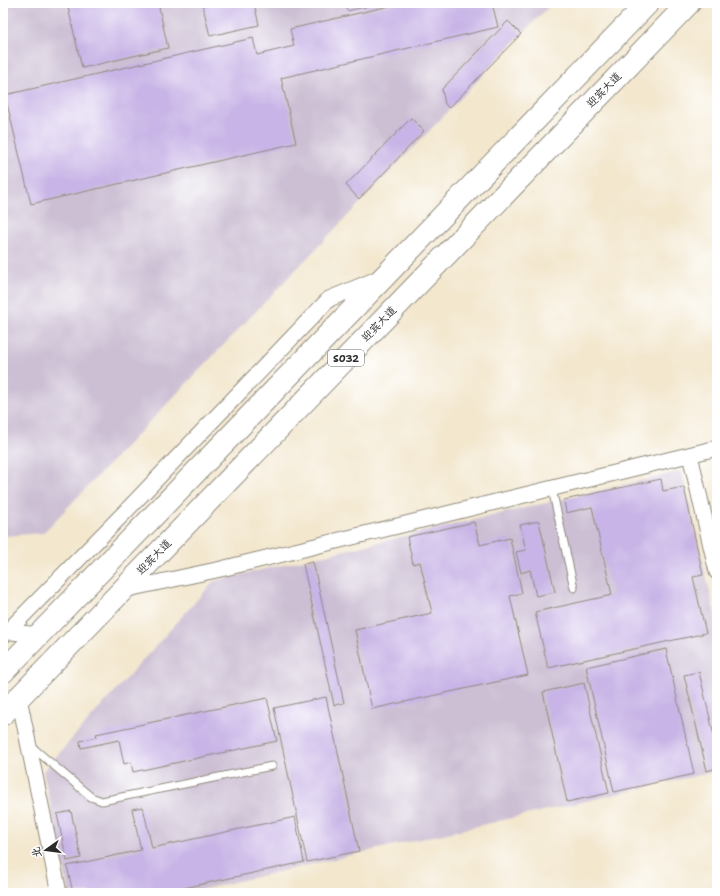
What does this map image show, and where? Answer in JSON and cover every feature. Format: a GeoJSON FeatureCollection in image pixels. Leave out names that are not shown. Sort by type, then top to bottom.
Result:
{"type":"FeatureCollection","features":[{"type":"Feature","properties":{"kind":"main road","name":"S032"},"geometry":{"type":"LineString","coordinates":[[3,672],[648,3]]}},
{"type":"Feature","properties":{"kind":"main road","name":"迎宾大道"},"geometry":{"type":"LineString","coordinates":[[3,714],[689,3]]}},
{"type":"Feature","properties":{"kind":"street"},"geometry":{"type":"LineString","coordinates":[[4,633],[126,511],[329,299],[384,276]]}},
{"type":"Feature","properties":{"kind":"street"},"geometry":{"type":"LineString","coordinates":[[123,590],[229,567],[717,448]]}},
{"type":"Feature","properties":{"kind":"street"},"geometry":{"type":"LineString","coordinates":[[690,455],[717,572]]}},
{"type":"Feature","properties":{"kind":"street"},"geometry":{"type":"LineString","coordinates":[[4,633],[39,635]]}},
{"type":"Feature","properties":{"kind":"street"},"geometry":{"type":"LineString","coordinates":[[19,698],[59,893]]}},
{"type":"Feature","properties":{"kind":"lane"},"geometry":{"type":"LineString","coordinates":[[552,489],[574,588]]}},
{"type":"Feature","properties":{"kind":"lane"},"geometry":{"type":"LineString","coordinates":[[28,744],[91,797],[102,801],[272,766]]}},
{"type":"Feature","properties":{"kind":"shaded area"},"geometry":{"type":"Polygon","coordinates":[[[3,3],[552,3],[43,533],[3,536],[3,3]]]}},
{"type":"Feature","properties":{"kind":"shaded area"},"geometry":{"type":"Polygon","coordinates":[[[682,471],[717,623],[717,771],[186,893],[69,893],[43,771],[214,581],[682,471]]]}},
{"type":"Feature","properties":{"kind":"building"},"geometry":{"type":"Polygon","coordinates":[[[67,3],[158,3],[168,48],[82,68],[67,3]]]}},
{"type":"Feature","properties":{"kind":"building"},"geometry":{"type":"Polygon","coordinates":[[[202,3],[254,3],[259,25],[210,36],[202,3]]]}},
{"type":"Feature","properties":{"kind":"building"},"geometry":{"type":"Polygon","coordinates":[[[345,3],[378,3],[378,4],[347,11],[345,3]]]}},
{"type":"Feature","properties":{"kind":"building"},"geometry":{"type":"Polygon","coordinates":[[[402,3],[492,3],[498,27],[281,78],[296,143],[31,204],[5,95],[253,38],[257,55],[294,46],[290,29],[402,3]]]}},
{"type":"Feature","properties":{"kind":"building"},"geometry":{"type":"Polygon","coordinates":[[[508,21],[521,34],[449,108],[445,104],[442,89],[508,21]]]}},
{"type":"Feature","properties":{"kind":"building"},"geometry":{"type":"Polygon","coordinates":[[[411,118],[424,131],[359,199],[346,185],[411,118]]]}},
{"type":"Feature","properties":{"kind":"building"},"geometry":{"type":"Polygon","coordinates":[[[661,479],[663,491],[684,487],[703,575],[693,577],[706,633],[548,668],[535,612],[612,595],[592,507],[566,513],[564,500],[661,479]]]}},
{"type":"Feature","properties":{"kind":"building"},"geometry":{"type":"Polygon","coordinates":[[[539,521],[555,592],[536,596],[530,570],[521,573],[516,552],[526,550],[520,525],[539,521]]]}},
{"type":"Feature","properties":{"kind":"building"},"geometry":{"type":"Polygon","coordinates":[[[474,522],[480,545],[510,538],[522,593],[510,596],[528,675],[372,709],[355,630],[432,613],[420,562],[413,564],[407,537],[474,522]]]}},
{"type":"Feature","properties":{"kind":"building"},"geometry":{"type":"Polygon","coordinates":[[[313,562],[344,703],[334,705],[303,564],[313,562]]]}},
{"type":"Feature","properties":{"kind":"building"},"geometry":{"type":"Polygon","coordinates":[[[666,649],[694,774],[614,792],[586,667],[666,649]]]}},
{"type":"Feature","properties":{"kind":"building"},"geometry":{"type":"Polygon","coordinates":[[[699,672],[717,748],[717,768],[707,771],[684,675],[699,672]]]}},
{"type":"Feature","properties":{"kind":"building"},"geometry":{"type":"Polygon","coordinates":[[[584,683],[609,793],[567,802],[543,692],[584,683]]]}},
{"type":"Feature","properties":{"kind":"building"},"geometry":{"type":"Polygon","coordinates":[[[326,697],[359,851],[307,862],[274,708],[326,697]]]}},
{"type":"Feature","properties":{"kind":"building"},"geometry":{"type":"Polygon","coordinates":[[[267,698],[277,741],[133,772],[131,762],[124,764],[119,740],[81,748],[80,741],[97,737],[96,734],[267,698]]]}},
{"type":"Feature","properties":{"kind":"building"},"geometry":{"type":"Polygon","coordinates":[[[143,807],[152,848],[295,817],[304,862],[161,893],[73,893],[67,866],[141,850],[132,809],[143,807]]]}},
{"type":"Feature","properties":{"kind":"building"},"geometry":{"type":"Polygon","coordinates":[[[71,811],[81,858],[67,861],[57,814],[71,811]]]}}]}
